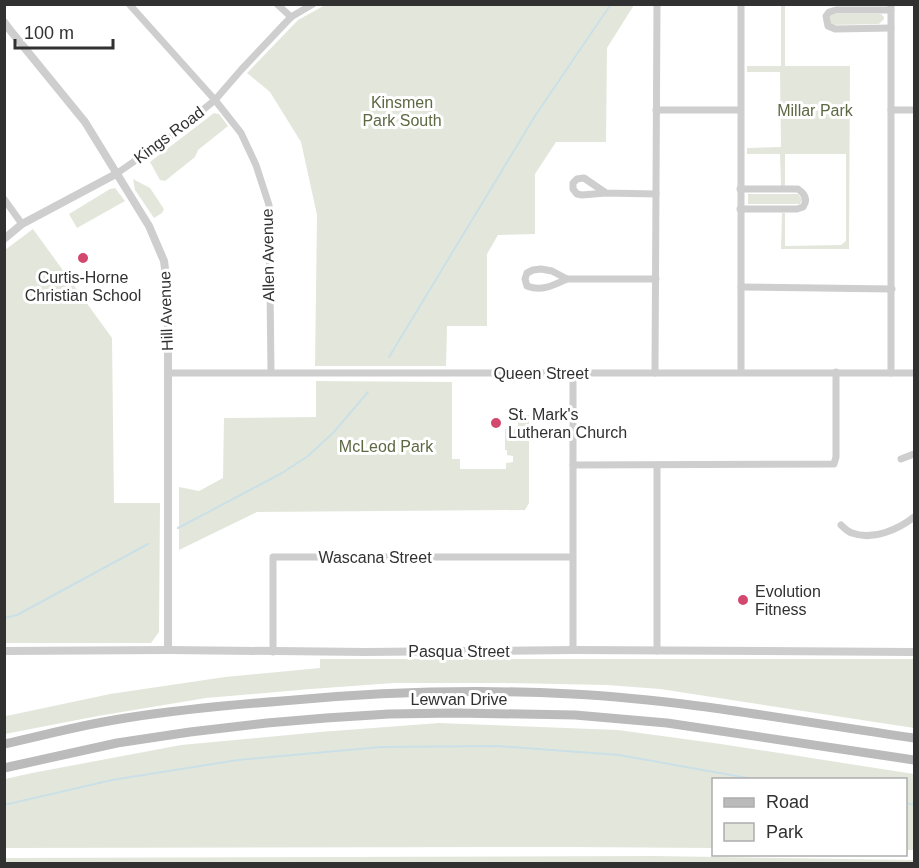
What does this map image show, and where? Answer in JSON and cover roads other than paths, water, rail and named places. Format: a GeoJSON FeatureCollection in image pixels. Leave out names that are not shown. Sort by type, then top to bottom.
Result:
{"type":"FeatureCollection","features":[{"type":"Feature","properties":{"kind":"main road","name":"Lewvan Drive"},"geometry":{"type":"LineString","coordinates":[[4,744],[124,718],[183,710],[322,697],[457,691],[573,694],[660,701],[915,738]]}},
{"type":"Feature","properties":{"kind":"main road","name":"Lewvan Drive"},"geometry":{"type":"LineString","coordinates":[[4,768],[117,743],[201,730],[326,718],[456,713],[575,715],[667,723],[915,760]]}},
{"type":"Feature","properties":{"kind":"street","name":"Allen Avenue"},"geometry":{"type":"LineString","coordinates":[[129,4],[215,100],[241,133],[256,165],[268,205],[270,372]]}},
{"type":"Feature","properties":{"kind":"street"},"geometry":{"type":"LineString","coordinates":[[277,4],[291,17]]}},
{"type":"Feature","properties":{"kind":"street","name":"Kings Road"},"geometry":{"type":"LineString","coordinates":[[4,239],[22,224],[116,174],[172,135],[215,100],[291,17],[313,4]]}},
{"type":"Feature","properties":{"kind":"street"},"geometry":{"type":"LineString","coordinates":[[656,373],[657,4]]}},
{"type":"Feature","properties":{"kind":"street"},"geometry":{"type":"LineString","coordinates":[[741,4],[741,372]]}},
{"type":"Feature","properties":{"kind":"street"},"geometry":{"type":"LineString","coordinates":[[891,28],[835,29],[828,26],[826,16],[829,12],[836,10],[891,7],[892,289],[891,373]]}},
{"type":"Feature","properties":{"kind":"street","name":"Hill Avenue"},"geometry":{"type":"LineString","coordinates":[[4,22],[85,122],[149,226],[164,261],[168,292],[168,650]]}},
{"type":"Feature","properties":{"kind":"street"},"geometry":{"type":"LineString","coordinates":[[656,110],[740,110]]}},
{"type":"Feature","properties":{"kind":"street"},"geometry":{"type":"LineString","coordinates":[[891,110],[915,110]]}},
{"type":"Feature","properties":{"kind":"street"},"geometry":{"type":"LineString","coordinates":[[740,189],[798,189],[805,197],[803,207],[796,209],[740,209]]}},
{"type":"Feature","properties":{"kind":"street"},"geometry":{"type":"LineString","coordinates":[[606,193],[656,194]]}},
{"type":"Feature","properties":{"kind":"street"},"geometry":{"type":"LineString","coordinates":[[4,199],[22,224]]}},
{"type":"Feature","properties":{"kind":"street"},"geometry":{"type":"LineString","coordinates":[[567,279],[552,271],[541,269],[527,273],[525,279],[527,286],[541,288],[551,287],[567,279],[656,279]]}},
{"type":"Feature","properties":{"kind":"street"},"geometry":{"type":"LineString","coordinates":[[741,287],[892,289]]}},
{"type":"Feature","properties":{"kind":"street"},"geometry":{"type":"LineString","coordinates":[[573,465],[834,464],[836,457],[836,372]]}},
{"type":"Feature","properties":{"kind":"street","name":"Queen Street"},"geometry":{"type":"LineString","coordinates":[[168,373],[915,373]]}},
{"type":"Feature","properties":{"kind":"street"},"geometry":{"type":"LineString","coordinates":[[573,374],[573,650]]}},
{"type":"Feature","properties":{"kind":"street"},"geometry":{"type":"LineString","coordinates":[[901,459],[915,454]]}},
{"type":"Feature","properties":{"kind":"street"},"geometry":{"type":"LineString","coordinates":[[657,465],[657,651]]}},
{"type":"Feature","properties":{"kind":"street"},"geometry":{"type":"LineString","coordinates":[[840,525],[852,533],[874,535],[905,525],[915,517]]}},
{"type":"Feature","properties":{"kind":"street","name":"Wascana Street"},"geometry":{"type":"LineString","coordinates":[[273,652],[273,557],[572,557]]}},
{"type":"Feature","properties":{"kind":"street","name":"Pasqua Street"},"geometry":{"type":"LineString","coordinates":[[4,651],[915,652]]}},
{"type":"Feature","properties":{"kind":"waterway"},"geometry":{"type":"LineString","coordinates":[[389,357],[535,116],[611,4]]}},
{"type":"Feature","properties":{"kind":"waterway"},"geometry":{"type":"LineString","coordinates":[[178,528],[282,473],[308,456],[334,432],[368,392]]}},
{"type":"Feature","properties":{"kind":"waterway"},"geometry":{"type":"LineString","coordinates":[[4,618],[17,615],[148,544]]}},
{"type":"Feature","properties":{"kind":"waterway"},"geometry":{"type":"LineString","coordinates":[[4,805],[112,780],[238,760],[381,747],[497,746],[619,755],[748,778]]}},
{"type":"Feature","properties":{"kind":"waterway"},"geometry":{"type":"LineString","coordinates":[[907,803],[914,805]]}},
{"type":"Feature","properties":{"kind":"place","name":"Curtis-Horne Christian School"},"geometry":{"type":"Point","coordinates":[83,258]}},
{"type":"Feature","properties":{"kind":"place","name":"St. Mark's Lutheran Church"},"geometry":{"type":"Point","coordinates":[496,423]}},
{"type":"Feature","properties":{"kind":"place","name":"Evolution Fitness"},"geometry":{"type":"Point","coordinates":[743,600]}},
{"type":"Feature","properties":{"kind":"park label","name":"Millar Park"},"geometry":{"type":"Point","coordinates":[815,110]}},
{"type":"Feature","properties":{"kind":"park label","name":"Kinsmen Park South"},"geometry":{"type":"Point","coordinates":[402,111]}},
{"type":"Feature","properties":{"kind":"park label","name":"McLeod Park"},"geometry":{"type":"Point","coordinates":[386,446]}}]}
